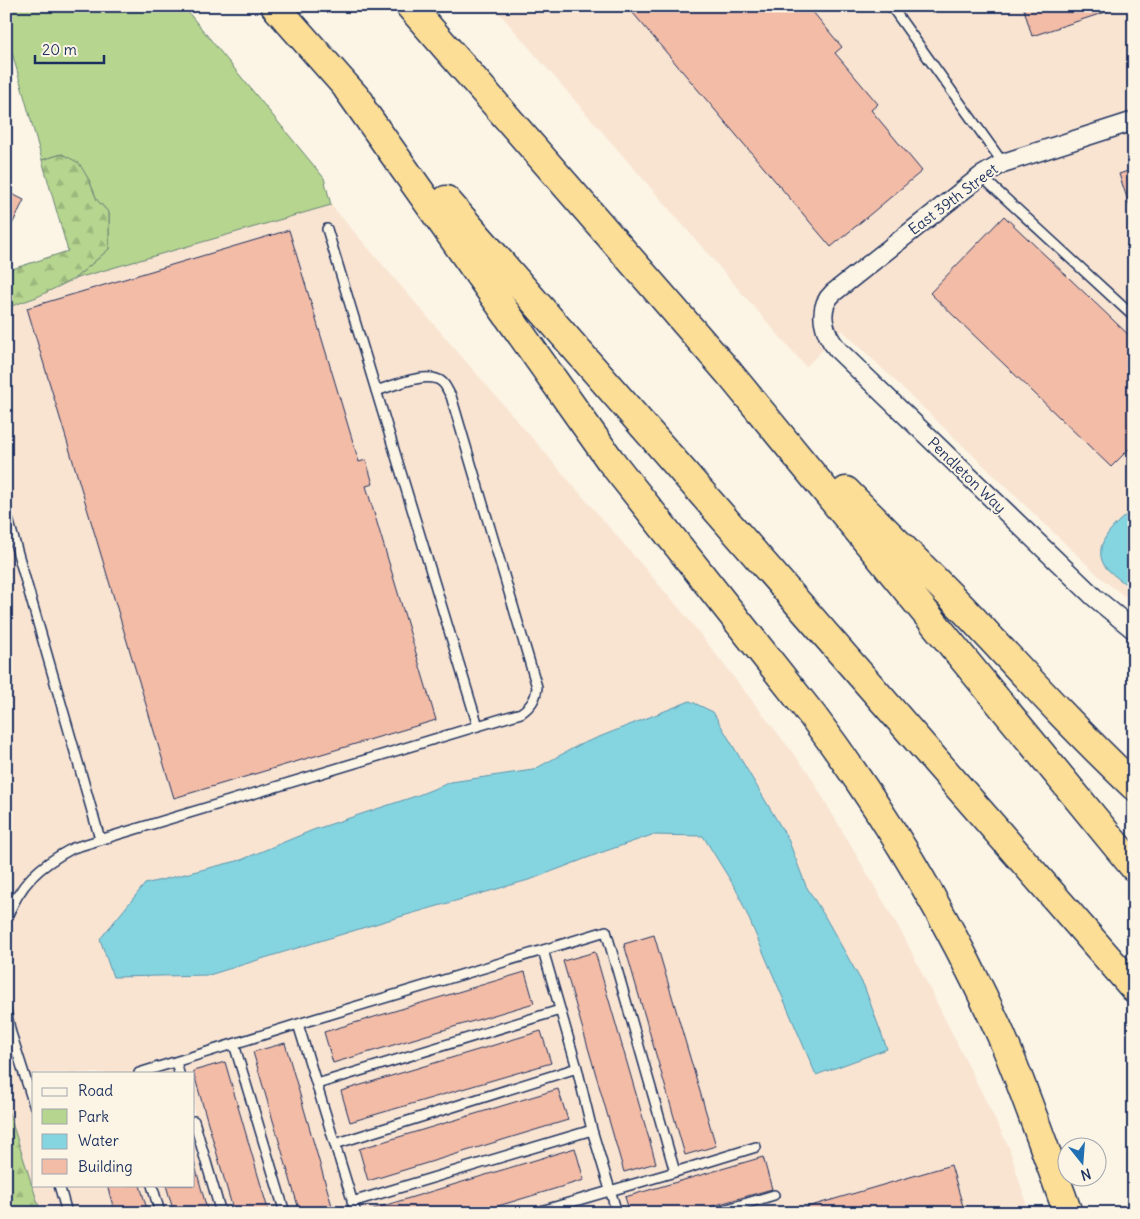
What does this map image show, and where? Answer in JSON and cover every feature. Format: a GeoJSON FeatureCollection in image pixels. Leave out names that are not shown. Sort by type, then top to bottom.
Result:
{"type":"FeatureCollection","features":[{"type":"Feature","properties":{"kind":"highway"},"geometry":{"type":"LineString","coordinates":[[275,6],[1134,988]]}},
{"type":"Feature","properties":{"kind":"highway"},"geometry":{"type":"LineString","coordinates":[[410,6],[728,373],[1134,867]]}},
{"type":"Feature","properties":{"kind":"highway"},"geometry":{"type":"LineString","coordinates":[[347,88],[610,460],[812,715],[885,819],[931,896],[989,1009],[1023,1091],[1068,1213]]}},
{"type":"Feature","properties":{"kind":"highway"},"geometry":{"type":"LineString","coordinates":[[728,373],[971,617],[1027,680],[1087,742],[1134,786]]}},
{"type":"Feature","properties":{"kind":"street","name":"East 39th Street"},"geometry":{"type":"LineString","coordinates":[[824,306],[833,293],[981,176],[1003,163],[1134,121]]}},
{"type":"Feature","properties":{"kind":"street","name":"Pendleton Way"},"geometry":{"type":"LineString","coordinates":[[824,306],[824,324],[829,338],[838,350],[1094,597],[1134,630]]}},
{"type":"Feature","properties":{"kind":"lane"},"geometry":{"type":"LineString","coordinates":[[891,6],[1003,163]]}},
{"type":"Feature","properties":{"kind":"lane"},"geometry":{"type":"LineString","coordinates":[[981,176],[1134,317]]}},
{"type":"Feature","properties":{"kind":"lane"},"geometry":{"type":"LineString","coordinates":[[327,229],[478,726]]}},
{"type":"Feature","properties":{"kind":"lane"},"geometry":{"type":"LineString","coordinates":[[6,920],[12,903],[23,885],[39,868],[73,848],[521,713],[528,708],[536,696],[537,687],[451,396],[442,382],[432,377],[419,378],[376,391]]}},
{"type":"Feature","properties":{"kind":"lane"},"geometry":{"type":"LineString","coordinates":[[6,512],[100,839]]}},
{"type":"Feature","properties":{"kind":"lane"},"geometry":{"type":"LineString","coordinates":[[143,1072],[606,931],[675,1172]]}},
{"type":"Feature","properties":{"kind":"lane"},"geometry":{"type":"LineString","coordinates":[[542,950],[617,1213]]}},
{"type":"Feature","properties":{"kind":"lane"},"geometry":{"type":"LineString","coordinates":[[317,1084],[560,1010]]}},
{"type":"Feature","properties":{"kind":"lane"},"geometry":{"type":"LineString","coordinates":[[6,1011],[32,1099]]}},
{"type":"Feature","properties":{"kind":"lane"},"geometry":{"type":"LineString","coordinates":[[298,1024],[356,1213]]}},
{"type":"Feature","properties":{"kind":"lane"},"geometry":{"type":"LineString","coordinates":[[234,1044],[285,1213]]}},
{"type":"Feature","properties":{"kind":"lane"},"geometry":{"type":"LineString","coordinates":[[176,1062],[179,1072]]}},
{"type":"Feature","properties":{"kind":"lane"},"geometry":{"type":"LineString","coordinates":[[335,1144],[577,1068]]}},
{"type":"Feature","properties":{"kind":"lane"},"geometry":{"type":"LineString","coordinates":[[195,1124],[221,1213]]}},
{"type":"Feature","properties":{"kind":"lane"},"geometry":{"type":"LineString","coordinates":[[352,1202],[592,1130]]}},
{"type":"Feature","properties":{"kind":"lane"},"geometry":{"type":"LineString","coordinates":[[534,1213],[756,1147]]}},
{"type":"Feature","properties":{"kind":"lane"},"geometry":{"type":"LineString","coordinates":[[58,1186],[67,1213]]}},
{"type":"Feature","properties":{"kind":"lane"},"geometry":{"type":"LineString","coordinates":[[152,1186],[160,1213]]}},
{"type":"Feature","properties":{"kind":"lane"},"geometry":{"type":"LineString","coordinates":[[714,1213],[774,1195]]}},
{"type":"Feature","properties":{"kind":"shaded area"},"geometry":{"type":"Polygon","coordinates":[[[493,6],[1134,6],[1134,604],[1100,577],[842,330],[806,367],[493,6]]]}},
{"type":"Feature","properties":{"kind":"shaded area"},"geometry":{"type":"Polygon","coordinates":[[[331,205],[686,616],[808,772],[903,935],[1009,1147],[1029,1213],[41,1213],[32,1186],[195,1186],[195,1072],[32,1072],[32,1185],[6,1104],[6,308],[37,297],[74,279],[331,205]]]}},
{"type":"Feature","properties":{"kind":"green space"},"geometry":{"type":"Polygon","coordinates":[[[6,6],[183,6],[324,178],[331,205],[74,279],[109,249],[109,213],[97,200],[89,180],[62,154],[42,160],[6,31],[6,6]]]}},
{"type":"Feature","properties":{"kind":"green space"},"geometry":{"type":"Polygon","coordinates":[[[62,154],[79,163],[89,180],[97,200],[109,213],[109,249],[74,279],[37,297],[6,308],[6,271],[68,251],[42,160],[62,154]]]}},
{"type":"Feature","properties":{"kind":"green space"},"geometry":{"type":"Polygon","coordinates":[[[6,1104],[41,1213],[11,1213],[6,1198],[6,1104]]]}},
{"type":"Feature","properties":{"kind":"water"},"geometry":{"type":"Polygon","coordinates":[[[1134,508],[1134,590],[1106,568],[1101,556],[1101,548],[1108,533],[1134,508]]]}},
{"type":"Feature","properties":{"kind":"water"},"geometry":{"type":"Polygon","coordinates":[[[690,701],[713,712],[788,839],[806,886],[864,986],[887,1049],[816,1075],[737,891],[703,836],[652,835],[532,879],[382,922],[209,975],[113,977],[100,939],[145,884],[241,860],[313,830],[416,796],[451,782],[533,770],[579,745],[690,701]]]}},
{"type":"Feature","properties":{"kind":"building"},"geometry":{"type":"Polygon","coordinates":[[[627,6],[808,6],[842,47],[835,53],[878,104],[871,110],[922,171],[831,247],[627,6]]]}},
{"type":"Feature","properties":{"kind":"building"},"geometry":{"type":"Polygon","coordinates":[[[1023,6],[1124,6],[1032,36],[1023,6]]]}},
{"type":"Feature","properties":{"kind":"building"},"geometry":{"type":"Polygon","coordinates":[[[1134,169],[1134,219],[1119,174],[1134,169]]]}},
{"type":"Feature","properties":{"kind":"building"},"geometry":{"type":"Polygon","coordinates":[[[6,191],[24,200],[6,237],[6,191]]]}},
{"type":"Feature","properties":{"kind":"building"},"geometry":{"type":"Polygon","coordinates":[[[1004,216],[1134,340],[1134,444],[1111,467],[930,293],[1004,216]]]}},
{"type":"Feature","properties":{"kind":"building"},"geometry":{"type":"Polygon","coordinates":[[[289,230],[359,462],[366,460],[373,484],[366,486],[436,720],[174,798],[27,308],[289,230]]]}},
{"type":"Feature","properties":{"kind":"building"},"geometry":{"type":"Polygon","coordinates":[[[654,935],[716,1146],[685,1155],[624,944],[654,935]]]}},
{"type":"Feature","properties":{"kind":"building"},"geometry":{"type":"Polygon","coordinates":[[[595,952],[656,1163],[624,1172],[563,961],[595,952]]]}},
{"type":"Feature","properties":{"kind":"building"},"geometry":{"type":"Polygon","coordinates":[[[525,972],[534,1003],[333,1063],[324,1032],[525,972]]]}},
{"type":"Feature","properties":{"kind":"building"},"geometry":{"type":"Polygon","coordinates":[[[541,1031],[551,1063],[350,1122],[341,1091],[541,1031]]]}},
{"type":"Feature","properties":{"kind":"building"},"geometry":{"type":"Polygon","coordinates":[[[285,1043],[334,1213],[300,1213],[253,1052],[285,1043]]]}},
{"type":"Feature","properties":{"kind":"building"},"geometry":{"type":"Polygon","coordinates":[[[225,1062],[269,1213],[234,1213],[195,1078],[195,1072],[193,1071],[225,1062]]]}},
{"type":"Feature","properties":{"kind":"building"},"geometry":{"type":"Polygon","coordinates":[[[558,1089],[568,1120],[368,1181],[359,1149],[558,1089]]]}},
{"type":"Feature","properties":{"kind":"building"},"geometry":{"type":"Polygon","coordinates":[[[575,1148],[584,1180],[475,1213],[374,1213],[373,1209],[575,1148]]]}},
{"type":"Feature","properties":{"kind":"building"},"geometry":{"type":"Polygon","coordinates":[[[763,1157],[772,1189],[688,1213],[630,1213],[625,1197],[763,1157]]]}},
{"type":"Feature","properties":{"kind":"building"},"geometry":{"type":"Polygon","coordinates":[[[951,1165],[965,1213],[787,1213],[951,1165]]]}},
{"type":"Feature","properties":{"kind":"building"},"geometry":{"type":"Polygon","coordinates":[[[195,1166],[208,1213],[174,1213],[166,1186],[195,1186],[195,1166]]]}},
{"type":"Feature","properties":{"kind":"building"},"geometry":{"type":"Polygon","coordinates":[[[107,1186],[140,1186],[148,1213],[115,1213],[107,1186]]]}},
{"type":"Feature","properties":{"kind":"building"},"geometry":{"type":"Polygon","coordinates":[[[592,1208],[594,1213],[575,1213],[592,1208]]]}}]}
